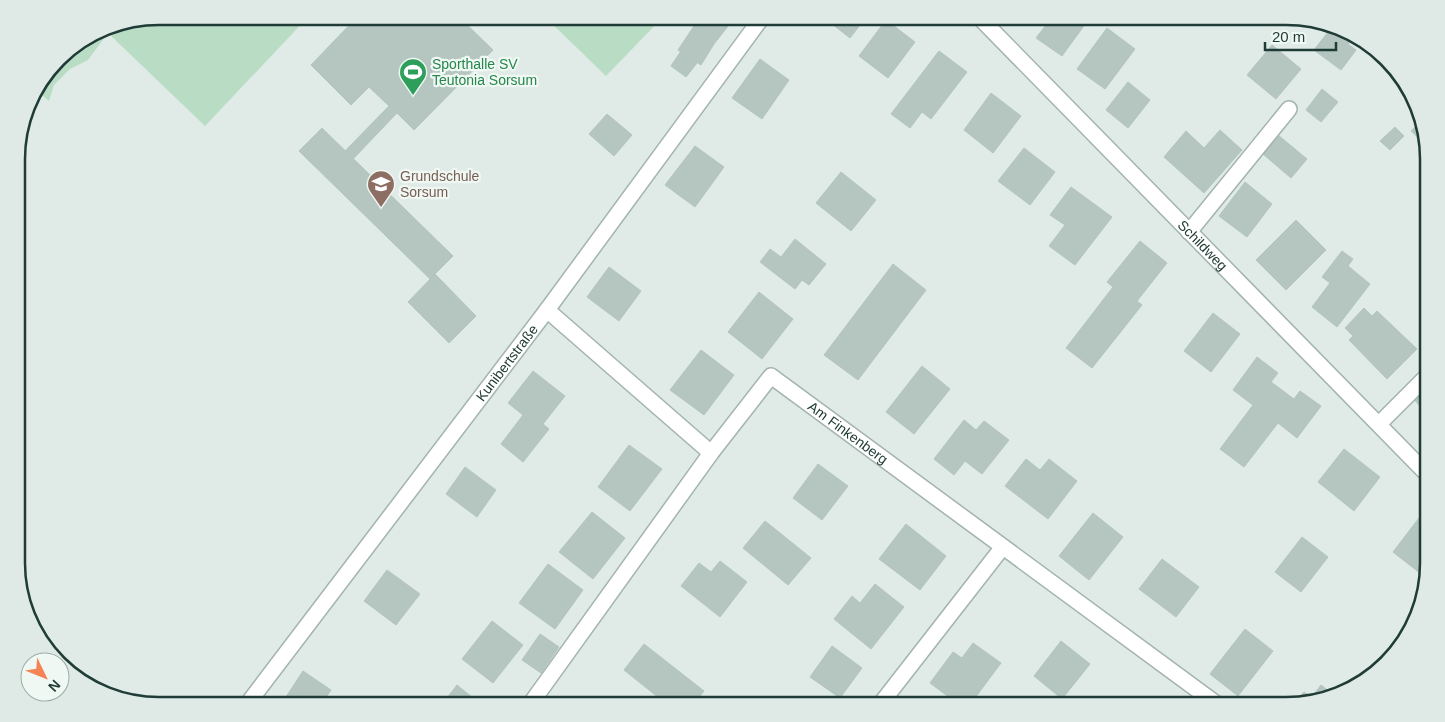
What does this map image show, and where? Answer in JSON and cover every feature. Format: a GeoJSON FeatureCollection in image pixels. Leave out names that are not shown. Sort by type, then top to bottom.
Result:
{"type":"FeatureCollection","features":[{"type":"Feature","properties":{"kind":"street","name":"Kunibertstraße"},"geometry":{"type":"LineString","coordinates":[[253,697],[547,310],[756,25]]}},
{"type":"Feature","properties":{"kind":"street","name":"Schildweg"},"geometry":{"type":"LineString","coordinates":[[987,25],[1420,467]]}},
{"type":"Feature","properties":{"kind":"street"},"geometry":{"type":"LineString","coordinates":[[1189,232],[1289,109]]}},
{"type":"Feature","properties":{"kind":"street"},"geometry":{"type":"LineString","coordinates":[[547,310],[711,453]]}},
{"type":"Feature","properties":{"kind":"street","name":"Am Finkenberg"},"geometry":{"type":"LineString","coordinates":[[535,697],[711,453],[771,376],[1206,697]]}},
{"type":"Feature","properties":{"kind":"street"},"geometry":{"type":"LineString","coordinates":[[1379,424],[1420,383]]}},
{"type":"Feature","properties":{"kind":"street"},"geometry":{"type":"LineString","coordinates":[[886,697],[1002,548]]}},
{"type":"Feature","properties":{"kind":"green space"},"geometry":{"type":"Polygon","coordinates":[[[151,25],[300,25],[205,126],[110,35],[151,25]]]}},
{"type":"Feature","properties":{"kind":"green space"},"geometry":{"type":"Polygon","coordinates":[[[553,25],[655,25],[606,76],[553,25]]]}},
{"type":"Feature","properties":{"kind":"green space"},"geometry":{"type":"Polygon","coordinates":[[[105,37],[88,60],[70,69],[54,85],[49,101],[42,95],[64,64],[92,43],[105,37]]]}},
{"type":"Feature","properties":{"kind":"building","name":"Sporthalle SV Teutonia Sorsum"},"geometry":{"type":"Polygon","coordinates":[[[349,25],[467,25],[493,50],[414,130],[397,113],[353,159],[345,151],[389,106],[369,87],[351,105],[311,65],[349,25]]]}},
{"type":"Feature","properties":{"kind":"building"},"geometry":{"type":"Polygon","coordinates":[[[695,25],[729,25],[714,44],[692,29],[695,25]]]}},
{"type":"Feature","properties":{"kind":"building"},"geometry":{"type":"Polygon","coordinates":[[[833,25],[860,25],[850,38],[833,25]]]}},
{"type":"Feature","properties":{"kind":"building"},"geometry":{"type":"Polygon","coordinates":[[[882,25],[893,25],[915,42],[888,78],[859,56],[882,25]]]}},
{"type":"Feature","properties":{"kind":"building"},"geometry":{"type":"Polygon","coordinates":[[[1046,25],[1084,25],[1062,56],[1036,38],[1046,25]]]}},
{"type":"Feature","properties":{"kind":"building"},"geometry":{"type":"Polygon","coordinates":[[[1107,28],[1135,49],[1105,89],[1077,69],[1107,28]]]}},
{"type":"Feature","properties":{"kind":"building"},"geometry":{"type":"Polygon","coordinates":[[[692,29],[714,44],[701,65],[678,50],[692,29]]]}},
{"type":"Feature","properties":{"kind":"building"},"geometry":{"type":"Polygon","coordinates":[[[1328,32],[1350,42],[1348,44],[1356,50],[1341,70],[1314,50],[1328,32]]]}},
{"type":"Feature","properties":{"kind":"building"},"geometry":{"type":"Polygon","coordinates":[[[1272,45],[1301,69],[1276,99],[1247,75],[1272,45]]]}},
{"type":"Feature","properties":{"kind":"building"},"geometry":{"type":"Polygon","coordinates":[[[681,51],[697,63],[686,77],[671,66],[681,51]]]}},
{"type":"Feature","properties":{"kind":"building"},"geometry":{"type":"Polygon","coordinates":[[[939,51],[967,72],[931,119],[922,112],[910,128],[891,114],[939,51]]]}},
{"type":"Feature","properties":{"kind":"building"},"geometry":{"type":"Polygon","coordinates":[[[760,59],[789,80],[762,119],[732,98],[760,59]]]}},
{"type":"Feature","properties":{"kind":"building"},"geometry":{"type":"Polygon","coordinates":[[[1128,82],[1150,100],[1128,128],[1106,110],[1128,82]]]}},
{"type":"Feature","properties":{"kind":"building"},"geometry":{"type":"Polygon","coordinates":[[[1322,89],[1338,102],[1321,122],[1306,110],[1322,89]]]}},
{"type":"Feature","properties":{"kind":"building"},"geometry":{"type":"Polygon","coordinates":[[[991,93],[1021,116],[993,153],[964,130],[991,93]]]}},
{"type":"Feature","properties":{"kind":"building"},"geometry":{"type":"Polygon","coordinates":[[[607,114],[632,135],[614,156],[589,134],[607,114]]]}},
{"type":"Feature","properties":{"kind":"building"},"geometry":{"type":"Polygon","coordinates":[[[1395,127],[1404,136],[1390,150],[1380,141],[1395,127]]]}},
{"type":"Feature","properties":{"kind":"building"},"geometry":{"type":"Polygon","coordinates":[[[1415,127],[1418,137],[1411,131],[1415,127]]]}},
{"type":"Feature","properties":{"kind":"building"},"geometry":{"type":"Polygon","coordinates":[[[322,128],[453,256],[430,279],[299,151],[322,128]]]}},
{"type":"Feature","properties":{"kind":"building"},"geometry":{"type":"Polygon","coordinates":[[[1220,130],[1242,150],[1204,193],[1164,157],[1186,131],[1204,148],[1220,130]]]}},
{"type":"Feature","properties":{"kind":"building"},"geometry":{"type":"Polygon","coordinates":[[[1278,135],[1307,159],[1291,178],[1263,154],[1278,135]]]}},
{"type":"Feature","properties":{"kind":"building"},"geometry":{"type":"Polygon","coordinates":[[[695,146],[724,167],[695,207],[665,185],[695,146]]]}},
{"type":"Feature","properties":{"kind":"building"},"geometry":{"type":"Polygon","coordinates":[[[1024,148],[1055,172],[1030,205],[998,181],[1024,148]]]}},
{"type":"Feature","properties":{"kind":"building"},"geometry":{"type":"Polygon","coordinates":[[[841,172],[876,200],[851,231],[816,203],[841,172]]]}},
{"type":"Feature","properties":{"kind":"building"},"geometry":{"type":"Polygon","coordinates":[[[1245,182],[1272,204],[1247,237],[1219,216],[1245,182]]]}},
{"type":"Feature","properties":{"kind":"building"},"geometry":{"type":"Polygon","coordinates":[[[1071,187],[1112,217],[1075,265],[1049,246],[1065,225],[1050,215],[1071,187]]]}},
{"type":"Feature","properties":{"kind":"building"},"geometry":{"type":"Polygon","coordinates":[[[1296,220],[1326,250],[1286,290],[1256,260],[1296,220]]]}},
{"type":"Feature","properties":{"kind":"building"},"geometry":{"type":"Polygon","coordinates":[[[795,239],[826,264],[809,285],[802,280],[795,289],[760,262],[770,249],[781,257],[795,239]]]}},
{"type":"Feature","properties":{"kind":"building"},"geometry":{"type":"Polygon","coordinates":[[[1140,241],[1167,263],[1137,301],[1142,305],[1092,368],[1066,348],[1113,287],[1107,282],[1140,241]]]}},
{"type":"Feature","properties":{"kind":"building"},"geometry":{"type":"Polygon","coordinates":[[[1342,251],[1353,259],[1348,266],[1370,284],[1337,327],[1312,307],[1330,283],[1322,277],[1342,251]]]}},
{"type":"Feature","properties":{"kind":"building"},"geometry":{"type":"Polygon","coordinates":[[[893,264],[926,290],[858,380],[824,355],[893,264]]]}},
{"type":"Feature","properties":{"kind":"building"},"geometry":{"type":"Polygon","coordinates":[[[609,267],[641,291],[619,321],[587,297],[609,267]]]}},
{"type":"Feature","properties":{"kind":"building"},"geometry":{"type":"Polygon","coordinates":[[[435,274],[476,316],[449,343],[408,302],[435,274]]]}},
{"type":"Feature","properties":{"kind":"building"},"geometry":{"type":"Polygon","coordinates":[[[759,292],[793,319],[762,359],[728,332],[759,292]]]}},
{"type":"Feature","properties":{"kind":"building"},"geometry":{"type":"Polygon","coordinates":[[[1364,308],[1372,316],[1377,311],[1417,349],[1387,379],[1349,340],[1353,336],[1345,328],[1364,308]]]}},
{"type":"Feature","properties":{"kind":"building"},"geometry":{"type":"Polygon","coordinates":[[[1213,313],[1240,334],[1211,372],[1184,351],[1213,313]]]}},
{"type":"Feature","properties":{"kind":"building"},"geometry":{"type":"Polygon","coordinates":[[[701,350],[734,375],[704,415],[670,390],[701,350]]]}},
{"type":"Feature","properties":{"kind":"building"},"geometry":{"type":"Polygon","coordinates":[[[1257,357],[1278,373],[1271,382],[1294,399],[1300,391],[1321,406],[1297,438],[1278,423],[1244,467],[1220,449],[1253,405],[1233,390],[1257,357]]]}},
{"type":"Feature","properties":{"kind":"building"},"geometry":{"type":"Polygon","coordinates":[[[922,366],[950,389],[914,434],[886,412],[922,366]]]}},
{"type":"Feature","properties":{"kind":"building"},"geometry":{"type":"Polygon","coordinates":[[[533,371],[565,396],[543,424],[549,429],[523,462],[501,444],[523,415],[508,403],[533,371]]]}},
{"type":"Feature","properties":{"kind":"building"},"geometry":{"type":"Polygon","coordinates":[[[1420,390],[1420,406],[1412,397],[1420,390]]]}},
{"type":"Feature","properties":{"kind":"building"},"geometry":{"type":"Polygon","coordinates":[[[964,420],[976,430],[984,421],[1009,440],[982,474],[965,461],[954,475],[934,459],[964,420]]]}},
{"type":"Feature","properties":{"kind":"building"},"geometry":{"type":"Polygon","coordinates":[[[629,445],[662,469],[630,511],[598,487],[629,445]]]}},
{"type":"Feature","properties":{"kind":"building"},"geometry":{"type":"Polygon","coordinates":[[[1344,449],[1380,477],[1354,511],[1318,482],[1344,449]]]}},
{"type":"Feature","properties":{"kind":"building"},"geometry":{"type":"Polygon","coordinates":[[[1026,459],[1040,470],[1049,459],[1077,481],[1048,519],[1005,486],[1026,459]]]}},
{"type":"Feature","properties":{"kind":"building"},"geometry":{"type":"Polygon","coordinates":[[[818,464],[848,486],[822,520],[793,498],[818,464]]]}},
{"type":"Feature","properties":{"kind":"building"},"geometry":{"type":"Polygon","coordinates":[[[465,467],[496,490],[477,517],[446,494],[465,467]]]}},
{"type":"Feature","properties":{"kind":"building"},"geometry":{"type":"Polygon","coordinates":[[[592,512],[625,538],[593,579],[559,552],[592,512]]]}},
{"type":"Feature","properties":{"kind":"building"},"geometry":{"type":"Polygon","coordinates":[[[1093,513],[1123,537],[1089,580],[1059,556],[1093,513]]]}},
{"type":"Feature","properties":{"kind":"building"},"geometry":{"type":"Polygon","coordinates":[[[1419,518],[1419,573],[1393,552],[1419,518]]]}},
{"type":"Feature","properties":{"kind":"building"},"geometry":{"type":"Polygon","coordinates":[[[765,521],[811,558],[788,585],[743,548],[765,521]]]}},
{"type":"Feature","properties":{"kind":"building"},"geometry":{"type":"Polygon","coordinates":[[[906,524],[946,556],[920,590],[879,559],[906,524]]]}},
{"type":"Feature","properties":{"kind":"building"},"geometry":{"type":"Polygon","coordinates":[[[1302,537],[1328,557],[1301,592],[1275,572],[1302,537]]]}},
{"type":"Feature","properties":{"kind":"building"},"geometry":{"type":"Polygon","coordinates":[[[1162,559],[1199,587],[1176,617],[1139,589],[1162,559]]]}},
{"type":"Feature","properties":{"kind":"building"},"geometry":{"type":"Polygon","coordinates":[[[720,561],[747,582],[720,617],[681,586],[699,563],[711,572],[720,561]]]}},
{"type":"Feature","properties":{"kind":"building"},"geometry":{"type":"Polygon","coordinates":[[[548,564],[583,590],[555,629],[519,603],[548,564]]]}},
{"type":"Feature","properties":{"kind":"building"},"geometry":{"type":"Polygon","coordinates":[[[387,570],[420,594],[396,625],[364,601],[387,570]]]}},
{"type":"Feature","properties":{"kind":"building"},"geometry":{"type":"Polygon","coordinates":[[[875,584],[904,607],[871,649],[834,619],[852,596],[860,603],[875,584]]]}},
{"type":"Feature","properties":{"kind":"building"},"geometry":{"type":"Polygon","coordinates":[[[492,621],[523,645],[493,683],[462,659],[492,621]]]}},
{"type":"Feature","properties":{"kind":"building"},"geometry":{"type":"Polygon","coordinates":[[[1245,629],[1273,651],[1238,696],[1210,674],[1245,629]]]}},
{"type":"Feature","properties":{"kind":"building"},"geometry":{"type":"Polygon","coordinates":[[[540,634],[559,647],[541,673],[522,660],[540,634]]]}},
{"type":"Feature","properties":{"kind":"building"},"geometry":{"type":"Polygon","coordinates":[[[1061,641],[1090,664],[1064,697],[1060,697],[1034,676],[1061,641]]]}},
{"type":"Feature","properties":{"kind":"building"},"geometry":{"type":"Polygon","coordinates":[[[973,643],[1001,663],[976,697],[949,697],[930,683],[953,652],[962,658],[973,643]]]}},
{"type":"Feature","properties":{"kind":"building"},"geometry":{"type":"Polygon","coordinates":[[[644,644],[704,691],[699,697],[658,697],[624,670],[644,644]]]}},
{"type":"Feature","properties":{"kind":"building"},"geometry":{"type":"Polygon","coordinates":[[[832,646],[862,668],[841,697],[810,677],[832,646]]]}},
{"type":"Feature","properties":{"kind":"building"},"geometry":{"type":"Polygon","coordinates":[[[303,671],[331,690],[326,697],[286,697],[303,671]]]}},
{"type":"Feature","properties":{"kind":"building"},"geometry":{"type":"Polygon","coordinates":[[[457,685],[472,697],[448,697],[457,685]]]}},
{"type":"Feature","properties":{"kind":"building"},"geometry":{"type":"Polygon","coordinates":[[[1321,685],[1328,690],[1315,693],[1321,685]]]}},
{"type":"Feature","properties":{"kind":"place","name":"Sporthalle SV Teutonia Sorsum"},"geometry":{"type":"Point","coordinates":[413,96]}},
{"type":"Feature","properties":{"kind":"place","name":"Grundschule Sorsum"},"geometry":{"type":"Point","coordinates":[381,208]}}]}
